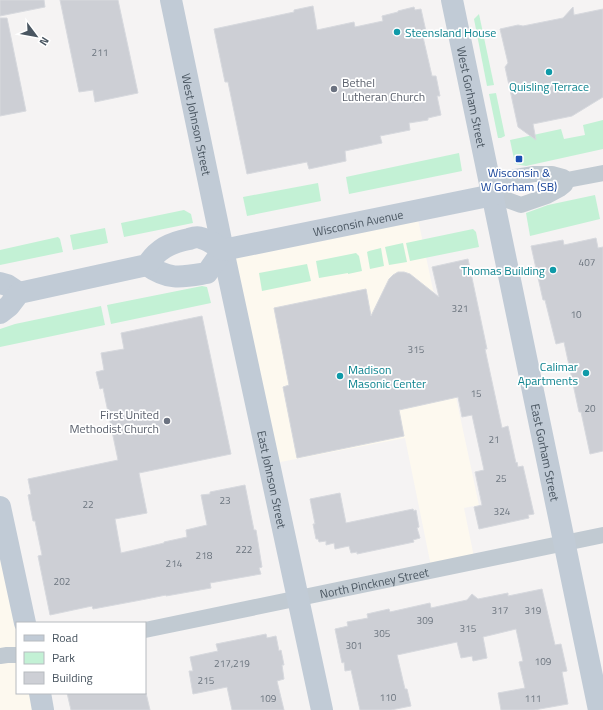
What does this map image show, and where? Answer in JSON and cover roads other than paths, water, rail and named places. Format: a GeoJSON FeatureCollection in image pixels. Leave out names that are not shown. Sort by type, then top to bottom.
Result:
{"type":"FeatureCollection","features":[{"type":"Feature","properties":{"kind":"main road","name":"West Johnson Street"},"geometry":{"type":"LineString","coordinates":[[171,0],[223,250]]}},
{"type":"Feature","properties":{"kind":"main road","name":"West Gorham Street"},"geometry":{"type":"LineString","coordinates":[[452,0],[493,195]]}},
{"type":"Feature","properties":{"kind":"main road","name":"Wisconsin Avenue"},"geometry":{"type":"LineString","coordinates":[[223,250],[493,195]]}},
{"type":"Feature","properties":{"kind":"main road","name":"East Gorham Street"},"geometry":{"type":"LineString","coordinates":[[493,195],[599,710]]}},
{"type":"Feature","properties":{"kind":"main road"},"geometry":{"type":"LineString","coordinates":[[0,313],[9,306],[19,293],[147,265],[160,250],[170,244],[186,239],[199,237],[223,250],[207,273],[186,277],[174,277],[155,271],[147,265]]}},
{"type":"Feature","properties":{"kind":"main road","name":"East Johnson Street"},"geometry":{"type":"LineString","coordinates":[[223,250],[322,710]]}},
{"type":"Feature","properties":{"kind":"main road"},"geometry":{"type":"LineString","coordinates":[[0,283],[7,285],[19,293]]}},
{"type":"Feature","properties":{"kind":"main road"},"geometry":{"type":"LineString","coordinates":[[0,507],[25,622]]}},
{"type":"Feature","properties":{"kind":"main road"},"geometry":{"type":"LineString","coordinates":[[40,694],[43,710]]}},
{"type":"Feature","properties":{"kind":"street"},"geometry":{"type":"LineString","coordinates":[[493,195],[521,205],[554,193],[565,185],[567,180],[603,172]]}},
{"type":"Feature","properties":{"kind":"street","name":"Wisconsin Avenue"},"geometry":{"type":"LineString","coordinates":[[493,195],[515,177],[534,174],[552,174],[563,177],[567,180]]}},
{"type":"Feature","properties":{"kind":"street","name":"North Pinckney Street"},"geometry":{"type":"LineString","coordinates":[[146,630],[603,535]]}},
{"type":"Feature","properties":{"kind":"street"},"geometry":{"type":"LineString","coordinates":[[0,656],[16,655]]}},
{"type":"Feature","properties":{"kind":"place","name":"Steensland House"},"geometry":{"type":"Point","coordinates":[397,32]}},
{"type":"Feature","properties":{"kind":"place","name":"Quisling Terrace"},"geometry":{"type":"Point","coordinates":[549,72]}},
{"type":"Feature","properties":{"kind":"place","name":"Bethel Lutheran Church"},"geometry":{"type":"Point","coordinates":[334,89]}},
{"type":"Feature","properties":{"kind":"place","name":"Wisconsin & W Gorham (SB)"},"geometry":{"type":"Point","coordinates":[519,159]}},
{"type":"Feature","properties":{"kind":"place","name":"Thomas Building"},"geometry":{"type":"Point","coordinates":[553,270]}},
{"type":"Feature","properties":{"kind":"place","name":"Calimar Apartments"},"geometry":{"type":"Point","coordinates":[586,373]}},
{"type":"Feature","properties":{"kind":"place","name":"Madison Masonic Center"},"geometry":{"type":"Point","coordinates":[340,376]}},
{"type":"Feature","properties":{"kind":"place","name":"First United Methodist Church"},"geometry":{"type":"Point","coordinates":[167,421]}}]}
